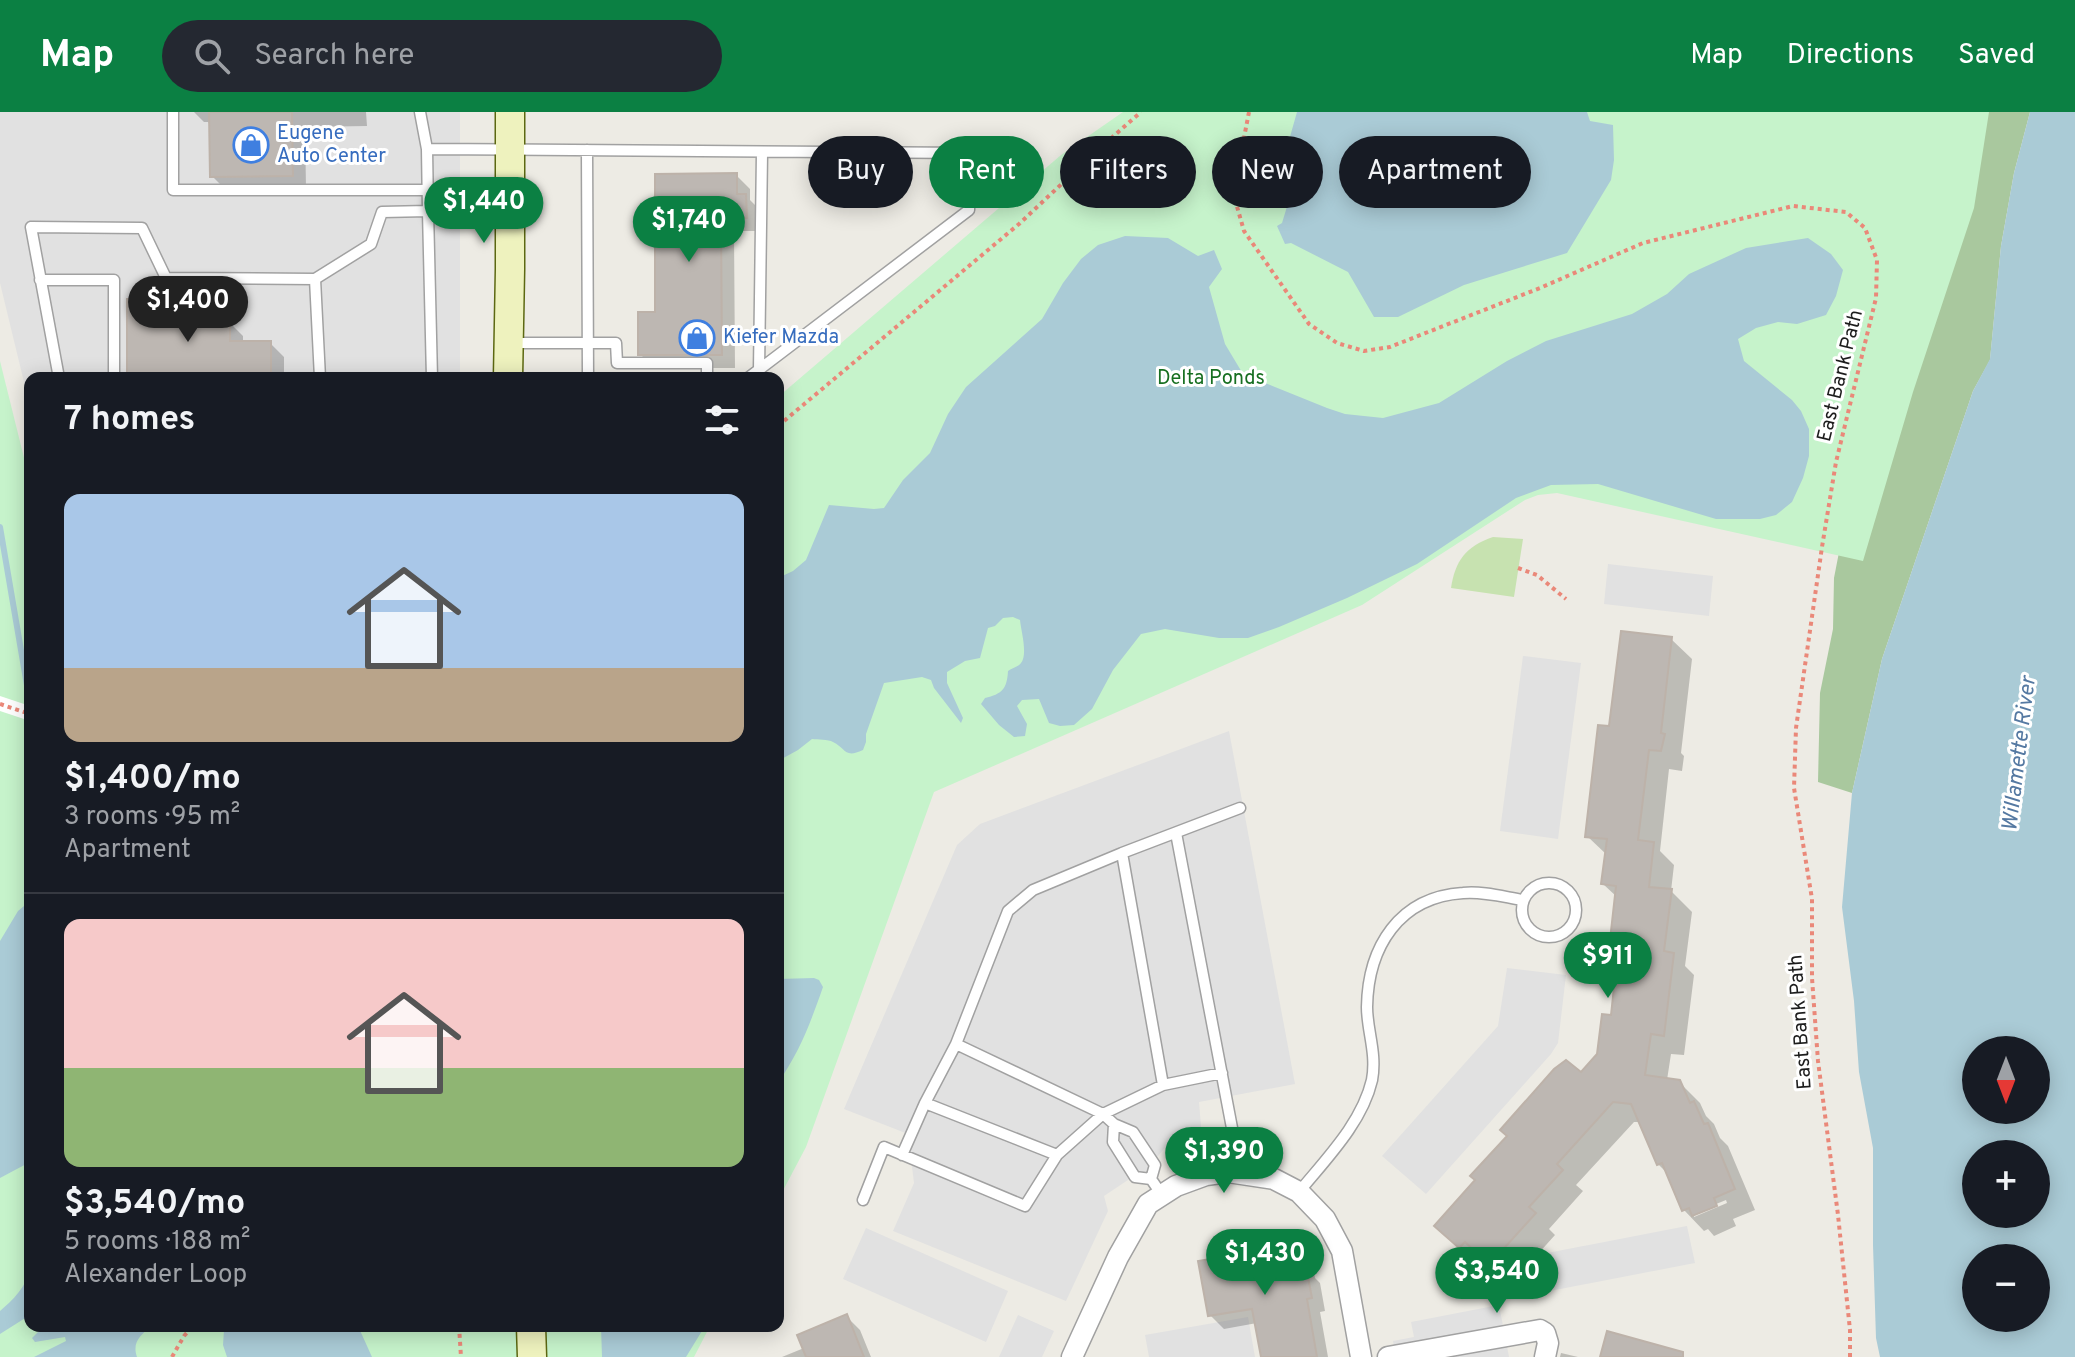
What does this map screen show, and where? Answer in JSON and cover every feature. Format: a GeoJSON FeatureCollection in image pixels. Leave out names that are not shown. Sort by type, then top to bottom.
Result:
{"type":"FeatureCollection","features":[{"type":"Feature","properties":{"kind":"main road"},"geometry":{"type":"LineString","coordinates":[[508,372],[510,112]]}},
{"type":"Feature","properties":{"kind":"main road"},"geometry":{"type":"LineString","coordinates":[[531,1332],[532,1357]]}},
{"type":"Feature","properties":{"kind":"street"},"geometry":{"type":"LineString","coordinates":[[1072,1357],[1118,1257],[1157,1187],[1176,1186],[1206,1175],[1228,1172],[1274,1179],[1299,1192],[1325,1219],[1342,1251],[1361,1357]]}},
{"type":"Feature","properties":{"kind":"street"},"geometry":{"type":"LineString","coordinates":[[1388,1357],[1540,1330],[1545,1333],[1548,1343],[1545,1357]]}},
{"type":"Feature","properties":{"kind":"lane"},"geometry":{"type":"LineString","coordinates":[[173,112],[173,190],[429,190]]}},
{"type":"Feature","properties":{"kind":"lane"},"geometry":{"type":"LineString","coordinates":[[420,112],[427,149],[429,190],[432,372]]}},
{"type":"Feature","properties":{"kind":"lane"},"geometry":{"type":"LineString","coordinates":[[427,149],[971,153],[969,210],[756,372]]}},
{"type":"Feature","properties":{"kind":"lane"},"geometry":{"type":"LineString","coordinates":[[587,150],[588,372]]}},
{"type":"Feature","properties":{"kind":"lane"},"geometry":{"type":"LineString","coordinates":[[759,370],[762,153]]}},
{"type":"Feature","properties":{"kind":"lane"},"geometry":{"type":"LineString","coordinates":[[58,372],[31,227],[142,228],[166,278],[315,279],[371,244],[382,212],[428,211]]}},
{"type":"Feature","properties":{"kind":"lane"},"geometry":{"type":"LineString","coordinates":[[315,279],[320,372]]}},
{"type":"Feature","properties":{"kind":"lane"},"geometry":{"type":"LineString","coordinates":[[40,280],[114,280],[114,372]]}},
{"type":"Feature","properties":{"kind":"lane"},"geometry":{"type":"LineString","coordinates":[[508,343],[616,343],[617,363],[707,363],[707,372]]}},
{"type":"Feature","properties":{"kind":"lane"},"geometry":{"type":"LineString","coordinates":[[902,1155],[956,1044],[1008,911],[1033,890],[1240,808]]}},
{"type":"Feature","properties":{"kind":"lane"},"geometry":{"type":"LineString","coordinates":[[1176,833],[1232,1128]]}},
{"type":"Feature","properties":{"kind":"lane"},"geometry":{"type":"LineString","coordinates":[[1122,853],[1163,1085]]}},
{"type":"Feature","properties":{"kind":"lane"},"geometry":{"type":"LineString","coordinates":[[1540,884],[1559,884],[1571,893],[1575,902],[1577,911],[1574,921],[1561,935],[1542,936],[1528,927],[1523,919],[1523,900],[1540,884]]}},
{"type":"Feature","properties":{"kind":"lane"},"geometry":{"type":"LineString","coordinates":[[1299,1192],[1362,1109],[1372,1078],[1373,1045],[1367,1008],[1371,974],[1383,937],[1412,909],[1446,895],[1475,893],[1523,900]]}},
{"type":"Feature","properties":{"kind":"lane"},"geometry":{"type":"LineString","coordinates":[[956,1044],[1103,1114],[1114,1124],[1133,1132],[1155,1165],[1157,1187],[1135,1177],[1113,1142],[1114,1124]]}},
{"type":"Feature","properties":{"kind":"lane"},"geometry":{"type":"LineString","coordinates":[[863,1200],[884,1147],[1025,1206],[1057,1155],[1103,1114],[1163,1085],[1222,1073]]}},
{"type":"Feature","properties":{"kind":"lane"},"geometry":{"type":"LineString","coordinates":[[925,1103],[1057,1155]]}},
{"type":"Feature","properties":{"kind":"path"},"geometry":{"type":"LineString","coordinates":[[784,421],[1019,224],[1141,112]]}},
{"type":"Feature","properties":{"kind":"path","name":"East Bank Path"},"geometry":{"type":"LineString","coordinates":[[1249,112],[1237,174],[1236,203],[1244,231],[1309,324],[1337,343],[1364,351],[1390,347],[1540,288],[1643,243],[1793,206],[1846,212],[1865,228],[1877,260],[1876,298],[1836,462],[1796,728],[1794,788],[1812,899],[1812,978],[1818,1061],[1850,1330],[1850,1357]]}},
{"type":"Feature","properties":{"kind":"path"},"geometry":{"type":"LineString","coordinates":[[1518,568],[1537,575],[1566,599]]}},
{"type":"Feature","properties":{"kind":"path"},"geometry":{"type":"LineString","coordinates":[[0,704],[24,712]]}},
{"type":"Feature","properties":{"kind":"path"},"geometry":{"type":"LineString","coordinates":[[172,1357],[188,1332]]}},
{"type":"Feature","properties":{"kind":"path"},"geometry":{"type":"LineString","coordinates":[[459,1332],[461,1357]]}},
{"type":"Feature","properties":{"kind":"green space","name":"Delta Ponds"},"geometry":{"type":"Polygon","coordinates":[[[1123,112],[1989,112],[1974,208],[1913,392],[1863,561],[1557,493],[1538,495],[1525,500],[1362,605],[934,792],[806,1147],[784,1189],[784,392],[999,208],[1044,208],[1044,170],[1060,156],[1060,208],[1196,208],[1196,136],[1088,136],[1123,112]]]}},
{"type":"Feature","properties":{"kind":"green space"},"geometry":{"type":"Polygon","coordinates":[[[1795,112],[2030,112],[2014,173],[2001,246],[1990,360],[1973,391],[1882,659],[1852,793],[1818,782],[1820,693],[1833,629],[1834,578],[1875,367],[1795,112]]]}},
{"type":"Feature","properties":{"kind":"green space"},"geometry":{"type":"Polygon","coordinates":[[[0,361],[24,458],[24,1332],[707,1332],[694,1357],[0,1357],[0,361]]]}},
{"type":"Feature","properties":{"kind":"green space"},"geometry":{"type":"Polygon","coordinates":[[[1493,537],[1523,539],[1514,597],[1451,588],[1455,570],[1463,556],[1493,537]]]}},
{"type":"Feature","properties":{"kind":"shaded area"},"geometry":{"type":"Polygon","coordinates":[[[0,112],[460,112],[460,372],[24,372],[24,382],[0,283],[0,112]]]}},
{"type":"Feature","properties":{"kind":"shaded area"},"geometry":{"type":"Polygon","coordinates":[[[1608,564],[1713,576],[1709,616],[1604,604],[1608,564]]]}},
{"type":"Feature","properties":{"kind":"shaded area"},"geometry":{"type":"Polygon","coordinates":[[[1523,656],[1581,663],[1558,839],[1500,831],[1523,656]]]}},
{"type":"Feature","properties":{"kind":"shaded area"},"geometry":{"type":"Polygon","coordinates":[[[1229,731],[1295,1084],[1199,1102],[1202,1138],[1167,1145],[1138,1181],[1134,1176],[1104,1196],[1108,1211],[1066,1301],[893,1231],[914,1183],[908,1134],[844,1109],[957,845],[980,824],[1229,731]]]}},
{"type":"Feature","properties":{"kind":"shaded area"},"geometry":{"type":"Polygon","coordinates":[[[1507,968],[1566,975],[1558,1043],[1426,1194],[1382,1156],[1498,1026],[1507,968]]]}},
{"type":"Feature","properties":{"kind":"shaded area"},"geometry":{"type":"Polygon","coordinates":[[[1687,1226],[1695,1263],[1503,1300],[1496,1263],[1687,1226]]]}},
{"type":"Feature","properties":{"kind":"shaded area"},"geometry":{"type":"Polygon","coordinates":[[[866,1228],[1008,1291],[986,1342],[843,1279],[866,1228]]]}},
{"type":"Feature","properties":{"kind":"shaded area"},"geometry":{"type":"Polygon","coordinates":[[[1499,1305],[1509,1357],[1396,1357],[1393,1341],[1414,1337],[1411,1322],[1499,1305]]]}},
{"type":"Feature","properties":{"kind":"shaded area"},"geometry":{"type":"Polygon","coordinates":[[[1018,1315],[1054,1331],[1042,1357],[999,1357],[1018,1315]]]}},
{"type":"Feature","properties":{"kind":"shaded area"},"geometry":{"type":"Polygon","coordinates":[[[1248,1317],[1255,1357],[1149,1357],[1145,1335],[1248,1317]]]}},
{"type":"Feature","properties":{"kind":"water"},"geometry":{"type":"Polygon","coordinates":[[[1297,112],[1587,112],[1590,121],[1613,125],[1614,160],[1611,180],[1567,253],[1464,285],[1398,317],[1374,317],[1348,272],[1291,243],[1285,244],[1277,226],[1282,223],[1287,208],[1323,208],[1323,136],[1290,136],[1297,112]]]}},
{"type":"Feature","properties":{"kind":"water","name":"Willamette River"},"geometry":{"type":"Polygon","coordinates":[[[2030,112],[2075,112],[2075,1357],[1880,1357],[1876,1338],[1873,1148],[1859,1072],[1842,907],[1852,793],[1882,659],[1973,391],[1990,359],[2001,246],[2014,173],[2030,112]]]}},
{"type":"Feature","properties":{"kind":"water"},"geometry":{"type":"Polygon","coordinates":[[[1125,236],[1168,238],[1198,256],[1214,250],[1222,269],[1209,287],[1225,344],[1243,374],[1345,414],[1383,418],[1439,403],[1546,341],[1632,314],[1667,294],[1689,274],[1746,248],[1808,238],[1831,254],[1843,270],[1836,296],[1826,315],[1797,324],[1778,322],[1756,328],[1738,339],[1744,361],[1792,400],[1809,429],[1809,456],[1803,478],[1792,502],[1776,515],[1760,519],[1716,519],[1598,484],[1551,485],[1516,498],[1417,564],[1279,627],[1248,638],[1219,638],[1165,629],[1141,634],[1113,670],[1092,709],[1074,725],[1049,723],[1039,699],[1022,700],[1017,706],[1027,724],[1025,736],[1014,737],[981,704],[985,698],[1002,690],[1008,671],[1023,659],[1020,620],[1003,618],[988,628],[980,658],[965,661],[947,672],[947,683],[963,718],[961,723],[931,680],[922,677],[884,683],[863,750],[849,753],[831,741],[812,739],[784,758],[784,575],[806,560],[829,505],[884,508],[903,480],[930,453],[948,414],[966,387],[1042,319],[1081,259],[1098,245],[1125,236]]]}},
{"type":"Feature","properties":{"kind":"water"},"geometry":{"type":"Polygon","coordinates":[[[24,906],[24,1165],[0,1178],[0,941],[24,906]]]}},
{"type":"Feature","properties":{"kind":"water"},"geometry":{"type":"Polygon","coordinates":[[[814,978],[823,987],[804,1037],[784,1073],[784,979],[814,978]]]}},
{"type":"Feature","properties":{"kind":"water"},"geometry":{"type":"Polygon","coordinates":[[[23,1286],[24,1319],[0,1334],[0,1311],[23,1286]]]}},
{"type":"Feature","properties":{"kind":"water"},"geometry":{"type":"Polygon","coordinates":[[[38,1332],[144,1332],[136,1343],[137,1357],[34,1357],[66,1341],[65,1337],[35,1342],[32,1338],[38,1332]]]}},
{"type":"Feature","properties":{"kind":"water"},"geometry":{"type":"Polygon","coordinates":[[[224,1332],[361,1332],[372,1357],[227,1357],[223,1345],[224,1332]]]}},
{"type":"Feature","properties":{"kind":"water"},"geometry":{"type":"Polygon","coordinates":[[[601,1332],[701,1332],[686,1357],[602,1357],[601,1332]]]}},
{"type":"Feature","properties":{"kind":"pier"},"geometry":{"type":"Polygon","coordinates":[[[0,696],[24,704],[24,719],[0,711],[0,696]]]}},
{"type":"Feature","properties":{"kind":"building","name":"Eugene Auto Center"},"geometry":{"type":"Polygon","coordinates":[[[209,112],[292,112],[293,176],[210,177],[209,112]]]}},
{"type":"Feature","properties":{"kind":"building"},"geometry":{"type":"Polygon","coordinates":[[[737,173],[737,194],[746,194],[747,218],[721,218],[722,355],[638,355],[638,312],[655,312],[655,174],[737,173]]]}},
{"type":"Feature","properties":{"kind":"building"},"geometry":{"type":"Polygon","coordinates":[[[127,299],[201,299],[201,320],[230,320],[230,341],[271,341],[271,372],[127,372],[127,299]]]}},
{"type":"Feature","properties":{"kind":"building"},"geometry":{"type":"Polygon","coordinates":[[[1621,631],[1672,637],[1661,733],[1665,734],[1661,751],[1649,750],[1638,840],[1654,842],[1649,887],[1672,889],[1664,951],[1674,953],[1664,1036],[1651,1034],[1645,1075],[1680,1080],[1690,1103],[1694,1101],[1704,1124],[1708,1123],[1735,1189],[1714,1198],[1717,1206],[1692,1216],[1689,1208],[1682,1211],[1662,1163],[1657,1165],[1631,1104],[1613,1102],[1557,1164],[1563,1170],[1529,1207],[1536,1213],[1497,1256],[1489,1248],[1481,1257],[1465,1242],[1459,1248],[1434,1226],[1475,1180],[1470,1176],[1507,1136],[1500,1130],[1554,1069],[1566,1060],[1581,1072],[1597,1054],[1602,1014],[1611,1015],[1617,959],[1608,958],[1616,886],[1601,884],[1607,839],[1585,837],[1598,725],[1609,726],[1621,631]]]}},
{"type":"Feature","properties":{"kind":"building"},"geometry":{"type":"Polygon","coordinates":[[[1298,1244],[1312,1298],[1307,1299],[1317,1357],[1261,1357],[1252,1309],[1208,1316],[1198,1261],[1252,1252],[1251,1249],[1266,1246],[1267,1249],[1298,1244]]]}},
{"type":"Feature","properties":{"kind":"building"},"geometry":{"type":"Polygon","coordinates":[[[847,1314],[864,1357],[806,1357],[797,1335],[847,1314]]]}},
{"type":"Feature","properties":{"kind":"building"},"geometry":{"type":"Polygon","coordinates":[[[1607,1331],[1683,1352],[1683,1357],[1600,1357],[1607,1331]]]}},
{"type":"Feature","properties":{"kind":"waterway"},"geometry":{"type":"LineString","coordinates":[[0,527],[24,668]]}},
{"type":"Feature","properties":{"kind":"place","name":"Eugene Auto Center"},"geometry":{"type":"Point","coordinates":[251,145]}},
{"type":"Feature","properties":{"kind":"place","name":"Kiefer Mazda"},"geometry":{"type":"Point","coordinates":[697,338]}}]}
